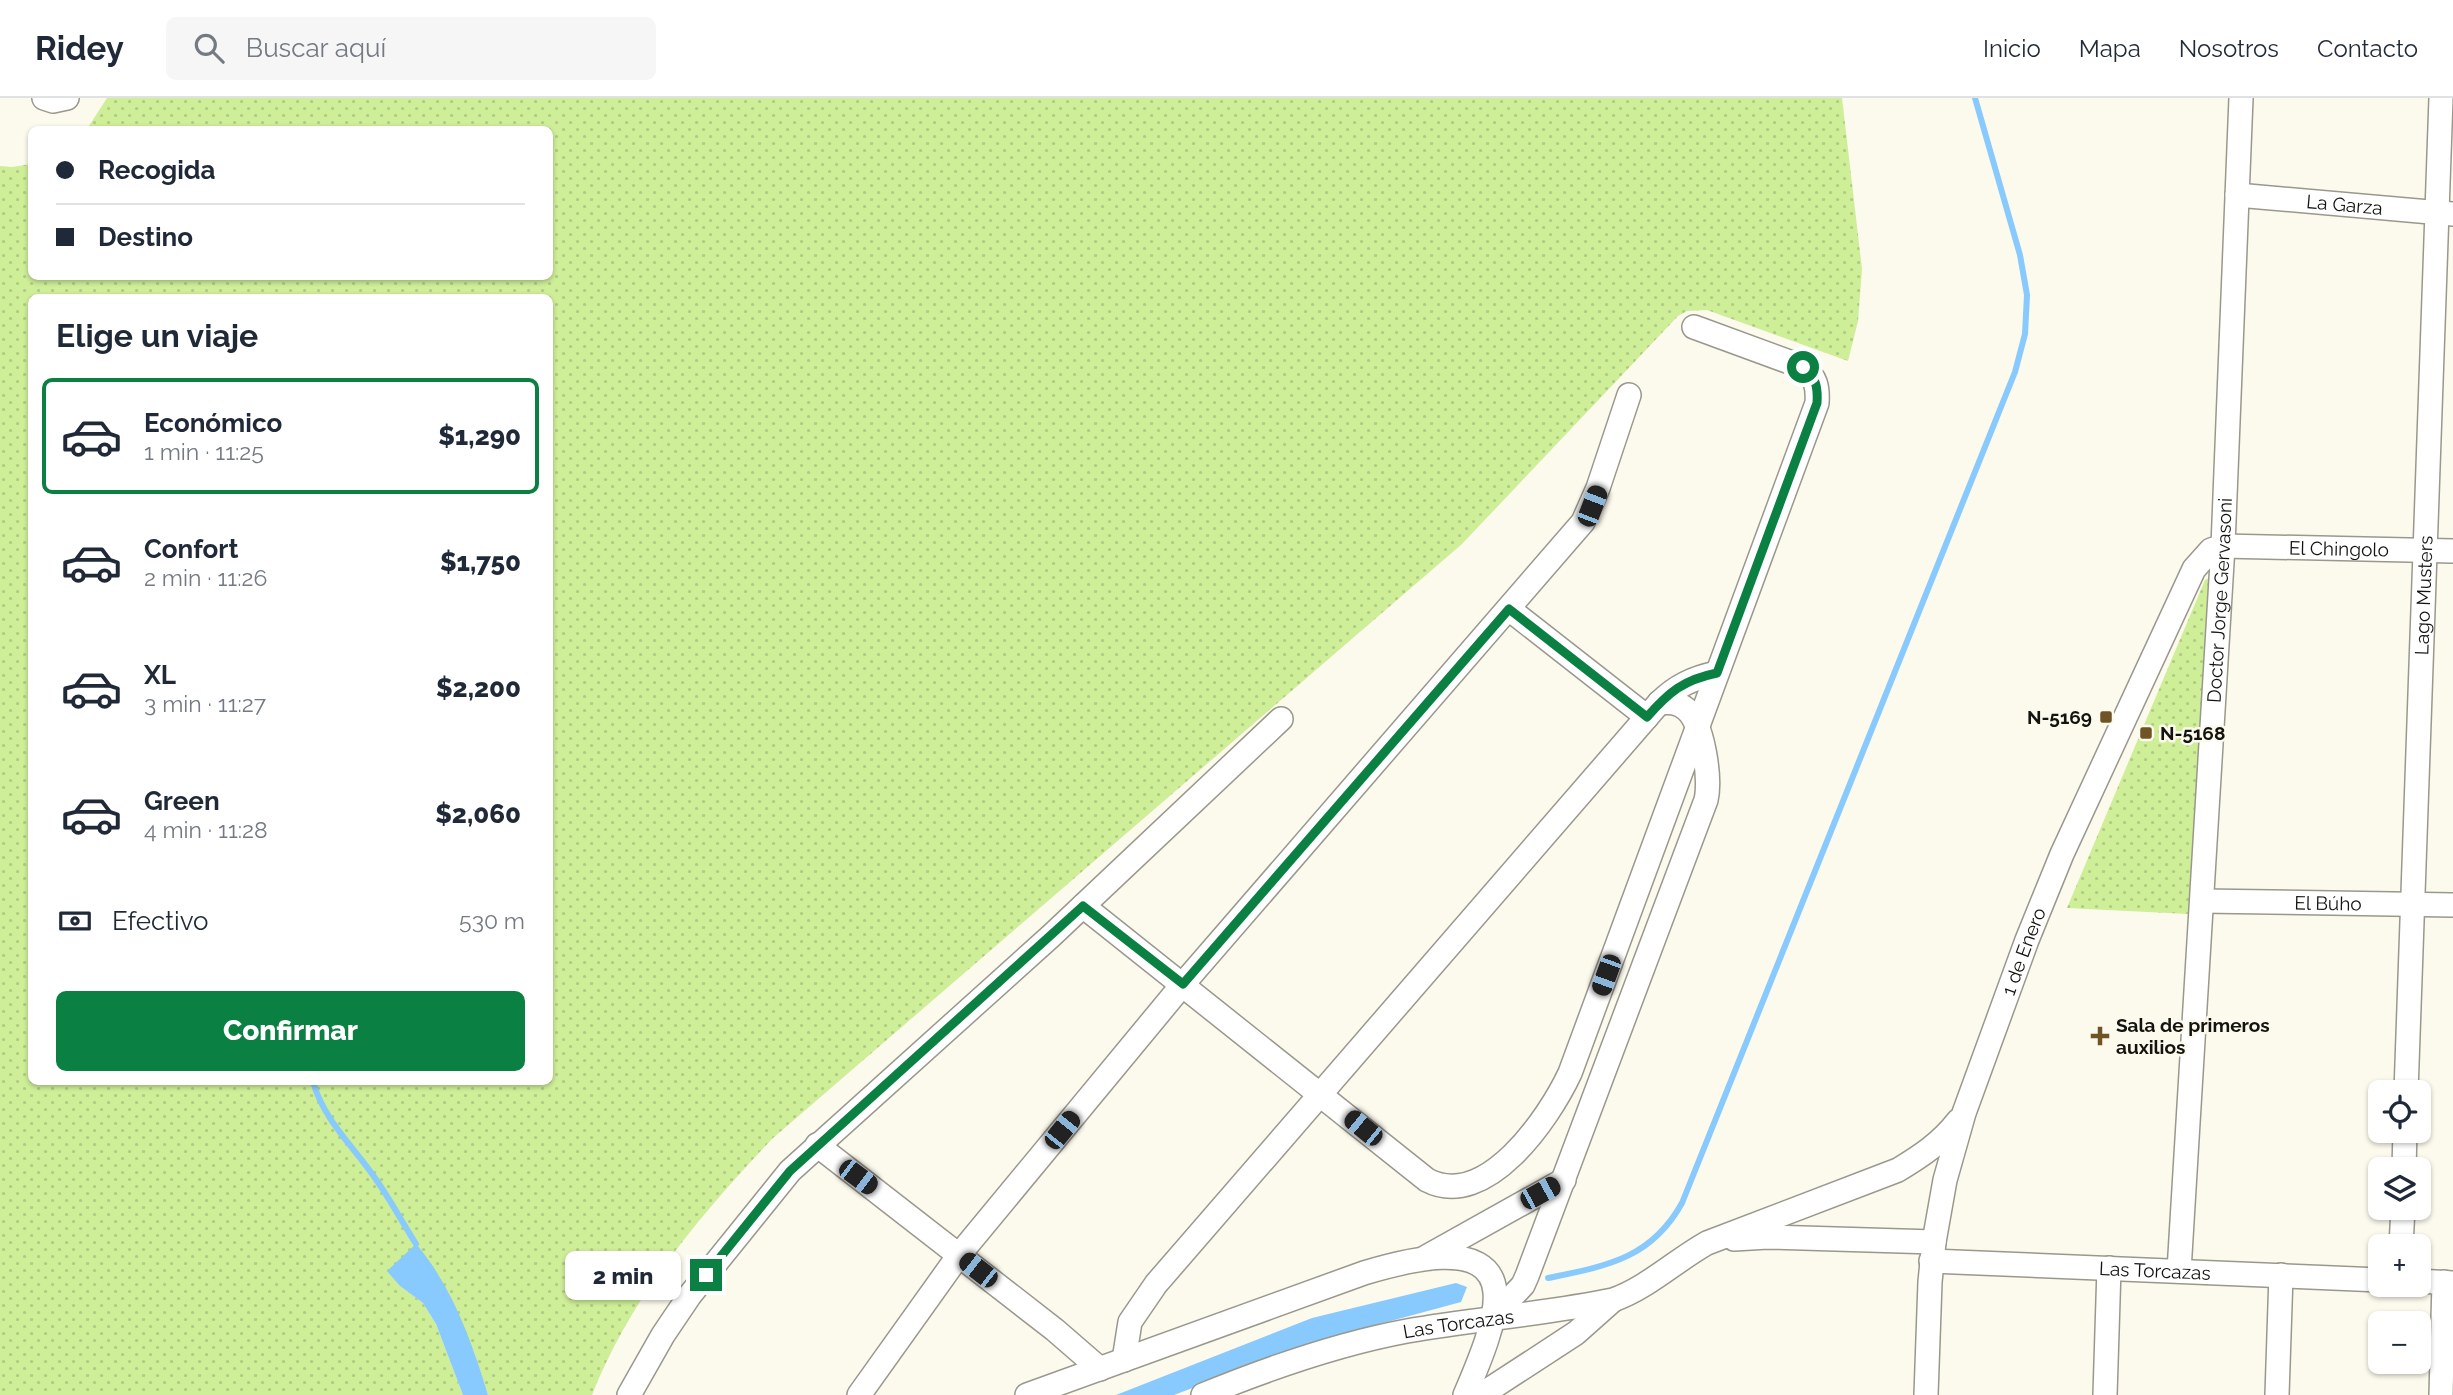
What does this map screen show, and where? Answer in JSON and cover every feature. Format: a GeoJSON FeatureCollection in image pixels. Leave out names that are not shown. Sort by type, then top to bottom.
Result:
{"type":"FeatureCollection","features":[{"type":"Feature","properties":{"kind":"street","name":"Doctor Jorge Gervasoni"},"geometry":{"type":"LineString","coordinates":[[2179,1271],[2223,546],[2241,98]]}},
{"type":"Feature","properties":{"kind":"street","name":"Lago Musters"},"geometry":{"type":"LineString","coordinates":[[2406,1080],[2424,550],[2445,212],[2441,98]]}},
{"type":"Feature","properties":{"kind":"street","name":"La Garza"},"geometry":{"type":"LineString","coordinates":[[2237,195],[2445,212]]}},
{"type":"Feature","properties":{"kind":"street"},"geometry":{"type":"LineString","coordinates":[[1083,906],[1427,1180],[1450,1188],[1477,1180],[1518,1149],[1544,1120],[1570,1073],[1817,403],[1816,383],[1812,373],[1803,367],[1694,327]]}},
{"type":"Feature","properties":{"kind":"street"},"geometry":{"type":"LineString","coordinates":[[859,1395],[959,1255],[1183,984],[1583,522],[1598,488],[1629,394]]}},
{"type":"Feature","properties":{"kind":"street","name":"El Chingolo"},"geometry":{"type":"LineString","coordinates":[[2223,546],[2453,551]]}},
{"type":"Feature","properties":{"kind":"street","name":"1 de Enero"},"geometry":{"type":"LineString","coordinates":[[1926,1395],[1932,1252],[1945,1180],[1964,1113],[2026,940],[2062,854],[2194,569],[2211,550],[2223,546]]}},
{"type":"Feature","properties":{"kind":"street"},"geometry":{"type":"LineString","coordinates":[[1509,609],[1653,710]]}},
{"type":"Feature","properties":{"kind":"street"},"geometry":{"type":"LineString","coordinates":[[1125,1360],[1130,1322],[1145,1297],[1653,710],[1679,685],[1717,673]]}},
{"type":"Feature","properties":{"kind":"street"},"geometry":{"type":"LineString","coordinates":[[1492,1318],[1515,1294],[1527,1276],[1706,800],[1709,780],[1697,727],[1689,712],[1676,703],[1653,710]]}},
{"type":"Feature","properties":{"kind":"street"},"geometry":{"type":"LineString","coordinates":[[629,1395],[663,1335],[690,1295],[769,1195],[817,1146],[1083,906],[1281,719]]}},
{"type":"Feature","properties":{"kind":"street","name":"El Búho"},"geometry":{"type":"LineString","coordinates":[[2202,901],[2453,905]]}},
{"type":"Feature","properties":{"kind":"street","name":"Las Torcazas"},"geometry":{"type":"LineString","coordinates":[[1203,1395],[1245,1378],[1354,1343],[1405,1332],[1613,1300],[1630,1294],[1683,1256],[1707,1243],[1898,1170],[1944,1139],[1964,1113]]}},
{"type":"Feature","properties":{"kind":"street"},"geometry":{"type":"LineString","coordinates":[[817,1146],[1055,1330],[1100,1369]]}},
{"type":"Feature","properties":{"kind":"street"},"geometry":{"type":"LineString","coordinates":[[1420,1260],[1564,1180]]}},
{"type":"Feature","properties":{"kind":"street","name":"Las Torcazas"},"geometry":{"type":"LineString","coordinates":[[1707,1243],[1768,1237],[2109,1268],[2368,1279]]}},
{"type":"Feature","properties":{"kind":"street"},"geometry":{"type":"LineString","coordinates":[[1027,1395],[1364,1273],[1420,1260],[1454,1258],[1482,1266],[1488,1273],[1495,1293],[1492,1318],[1477,1368],[1465,1395]]}},
{"type":"Feature","properties":{"kind":"street"},"geometry":{"type":"LineString","coordinates":[[2105,1395],[2109,1268]]}},
{"type":"Feature","properties":{"kind":"street"},"geometry":{"type":"LineString","coordinates":[[2277,1395],[2281,1275]]}},
{"type":"Feature","properties":{"kind":"street"},"geometry":{"type":"LineString","coordinates":[[2431,1282],[2449,1283],[2441,1395]]}},
{"type":"Feature","properties":{"kind":"street"},"geometry":{"type":"LineString","coordinates":[[1481,1395],[1576,1333],[1613,1300]]}},
{"type":"Feature","properties":{"kind":"green space"},"geometry":{"type":"Polygon","coordinates":[[[107,98],[1842,98],[1862,269],[1858,321],[1848,361],[1707,310],[1687,311],[1678,316],[1462,544],[773,1138],[694,1227],[647,1290],[608,1359],[592,1395],[488,1395],[473,1349],[441,1283],[400,1286],[423,1303],[436,1324],[463,1395],[0,1395],[0,166],[28,164],[28,280],[553,280],[553,126],[89,126],[107,98]]]}},
{"type":"Feature","properties":{"kind":"green space"},"geometry":{"type":"Polygon","coordinates":[[[2213,576],[2188,914],[2067,908],[2205,580],[2213,576]]]}},
{"type":"Feature","properties":{"kind":"water"},"geometry":{"type":"Polygon","coordinates":[[[416,1244],[440,1277],[460,1315],[488,1395],[463,1395],[436,1324],[423,1303],[400,1286],[387,1271],[416,1244]]]}},
{"type":"Feature","properties":{"kind":"water"},"geometry":{"type":"Polygon","coordinates":[[[1456,1283],[1467,1287],[1461,1302],[1313,1342],[1174,1395],[1116,1395],[1312,1318],[1456,1283]]]}},
{"type":"Feature","properties":{"kind":"waterway"},"geometry":{"type":"LineString","coordinates":[[1548,1278],[1608,1264],[1625,1257],[1656,1237],[1682,1203],[2015,372],[2025,334],[2027,295],[2020,255],[1975,98]]}},
{"type":"Feature","properties":{"kind":"waterway"},"geometry":{"type":"LineString","coordinates":[[314,1085],[324,1109],[380,1186],[416,1244]]}},
{"type":"Feature","properties":{"kind":"place","name":"N-5169"},"geometry":{"type":"Point","coordinates":[2106,717]}},
{"type":"Feature","properties":{"kind":"place","name":"N-5168"},"geometry":{"type":"Point","coordinates":[2146,733]}},
{"type":"Feature","properties":{"kind":"place","name":"Sala de primeros auxilios"},"geometry":{"type":"Point","coordinates":[2100,1036]}},
{"type":"Feature","properties":{"kind":"route"},"geometry":{"type":"LineString","coordinates":[[706,1275],[790,1171],[1083,906],[1183,984],[1509,609],[1647,717],[1679,685],[1717,673],[1817,403],[1816,383],[1812,373],[1803,367]]}}]}
